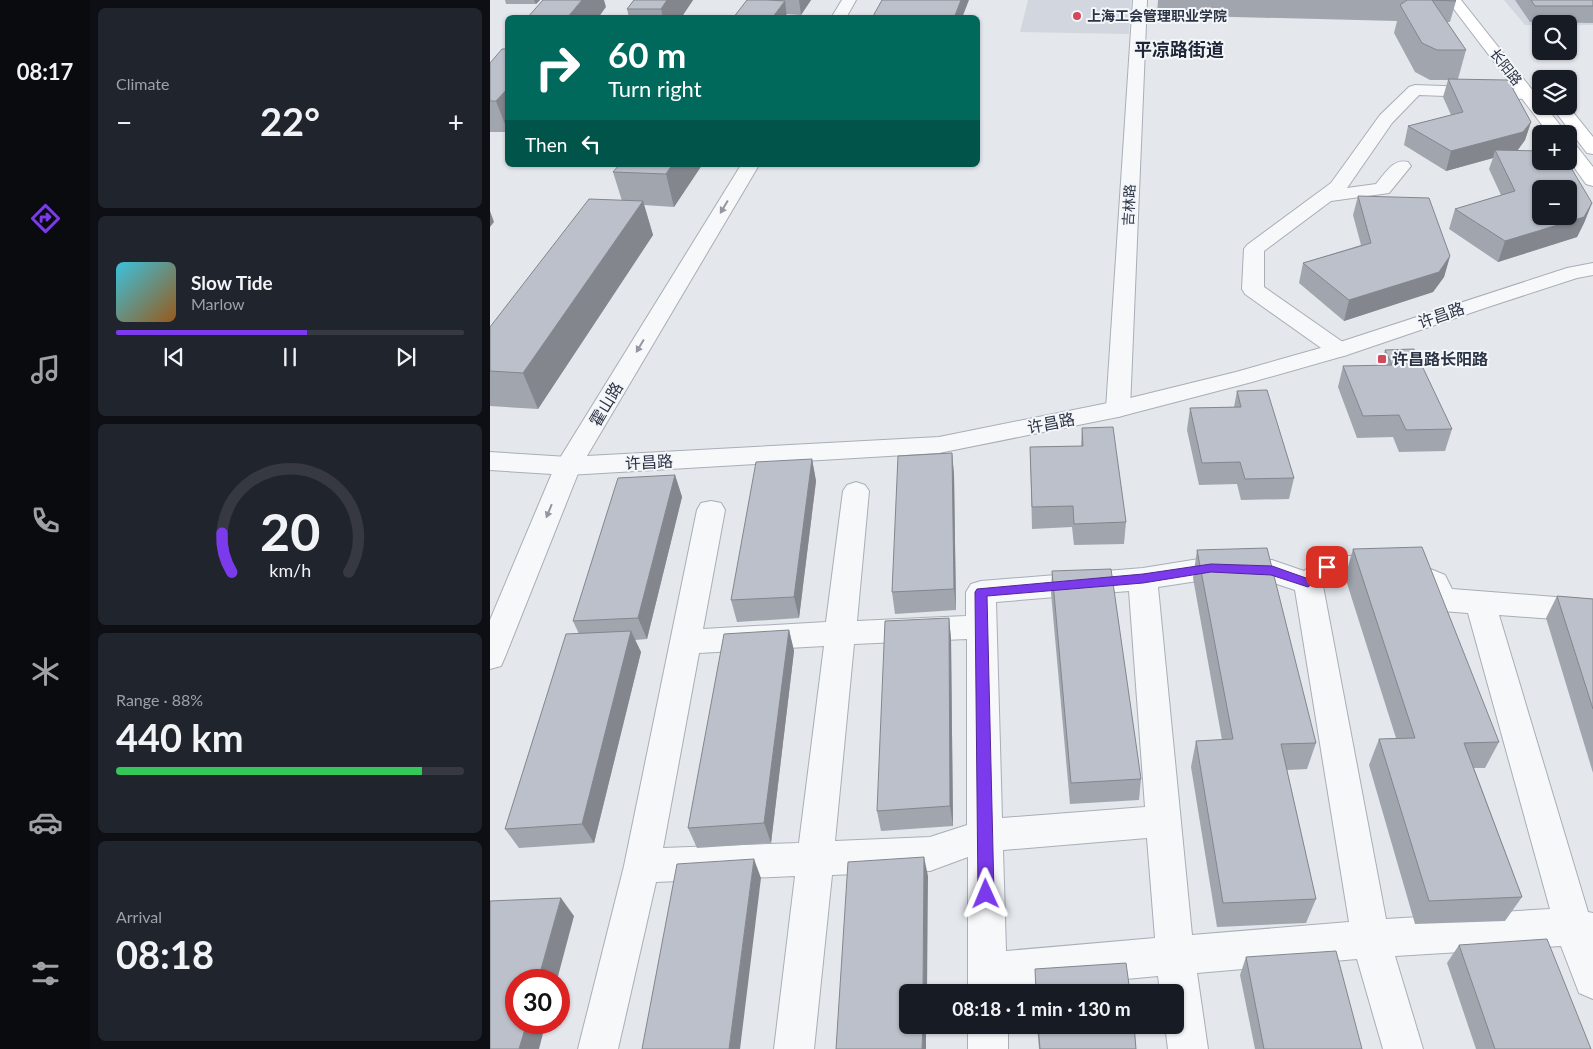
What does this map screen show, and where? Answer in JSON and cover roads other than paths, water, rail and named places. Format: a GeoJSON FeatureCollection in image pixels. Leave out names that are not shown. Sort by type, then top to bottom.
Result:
{"type":"FeatureCollection","features":[{"type":"Feature","properties":{"kind":"main road","name":"长阳路"},"geometry":{"type":"LineString","coordinates":[[1454,0],[1551,125]]}},
{"type":"Feature","properties":{"kind":"main road"},"geometry":{"type":"LineString","coordinates":[[1566,115],[1593,149]]}},
{"type":"Feature","properties":{"kind":"main road"},"geometry":{"type":"LineString","coordinates":[[1577,159],[1593,180]]}},
{"type":"Feature","properties":{"kind":"street"},"geometry":{"type":"LineString","coordinates":[[840,15],[849,0]]}},
{"type":"Feature","properties":{"kind":"street","name":"吉林路"},"geometry":{"type":"LineString","coordinates":[[1118,410],[1140,0]]}},
{"type":"Feature","properties":{"kind":"street"},"geometry":{"type":"LineString","coordinates":[[1339,350],[1253,289],[1254,249],[1338,187],[1386,119],[1415,90],[1527,94]]}},
{"type":"Feature","properties":{"kind":"street"},"geometry":{"type":"LineString","coordinates":[[1325,196],[1382,189],[1402,166]]}},
{"type":"Feature","properties":{"kind":"street","name":"霍山路"},"geometry":{"type":"LineString","coordinates":[[490,657],[568,466],[749,167]]}},
{"type":"Feature","properties":{"kind":"street","name":"许昌路"},"geometry":{"type":"LineString","coordinates":[[490,461],[568,466],[939,445],[1118,410],[1339,350],[1488,299],[1574,272],[1593,269]]}},
{"type":"Feature","properties":{"kind":"street"},"geometry":{"type":"LineString","coordinates":[[794,1049],[856,491]]}},
{"type":"Feature","properties":{"kind":"street"},"geometry":{"type":"LineString","coordinates":[[598,1049],[642,866],[711,510]]}},
{"type":"Feature","properties":{"kind":"street"},"geometry":{"type":"LineString","coordinates":[[1308,583],[1327,567],[1400,567],[1435,583],[1442,600],[1593,610]]}},
{"type":"Feature","properties":{"kind":"street"},"geometry":{"type":"LineString","coordinates":[[1308,583],[1272,570],[1211,568],[1143,578],[981,592],[988,982],[1175,955],[1371,939],[1560,927],[1583,930]]}},
{"type":"Feature","properties":{"kind":"street"},"geometry":{"type":"LineString","coordinates":[[1143,578],[1175,955],[1188,1049]]}},
{"type":"Feature","properties":{"kind":"street"},"geometry":{"type":"LineString","coordinates":[[1308,583],[1371,939],[1403,1049]]}},
{"type":"Feature","properties":{"kind":"street"},"geometry":{"type":"LineString","coordinates":[[1480,602],[1583,930],[1593,979]]}},
{"type":"Feature","properties":{"kind":"street"},"geometry":{"type":"LineString","coordinates":[[685,642],[982,627]]}},
{"type":"Feature","properties":{"kind":"street"},"geometry":{"type":"LineString","coordinates":[[642,866],[930,854],[985,835],[1163,821]]}},
{"type":"Feature","properties":{"kind":"street"},"geometry":{"type":"LineString","coordinates":[[988,1034],[988,1049]]}},
{"type":"Feature","properties":{"kind":"place","name":"上海工会管理职业学院"},"geometry":{"type":"Point","coordinates":[1077,16]}},
{"type":"Feature","properties":{"kind":"place","name":"许昌路长阳路"},"geometry":{"type":"Point","coordinates":[1382,359]}},
{"type":"Feature","properties":{"kind":"district","name":"平凉路街道"},"geometry":{"type":"Point","coordinates":[1179,50]}}]}
